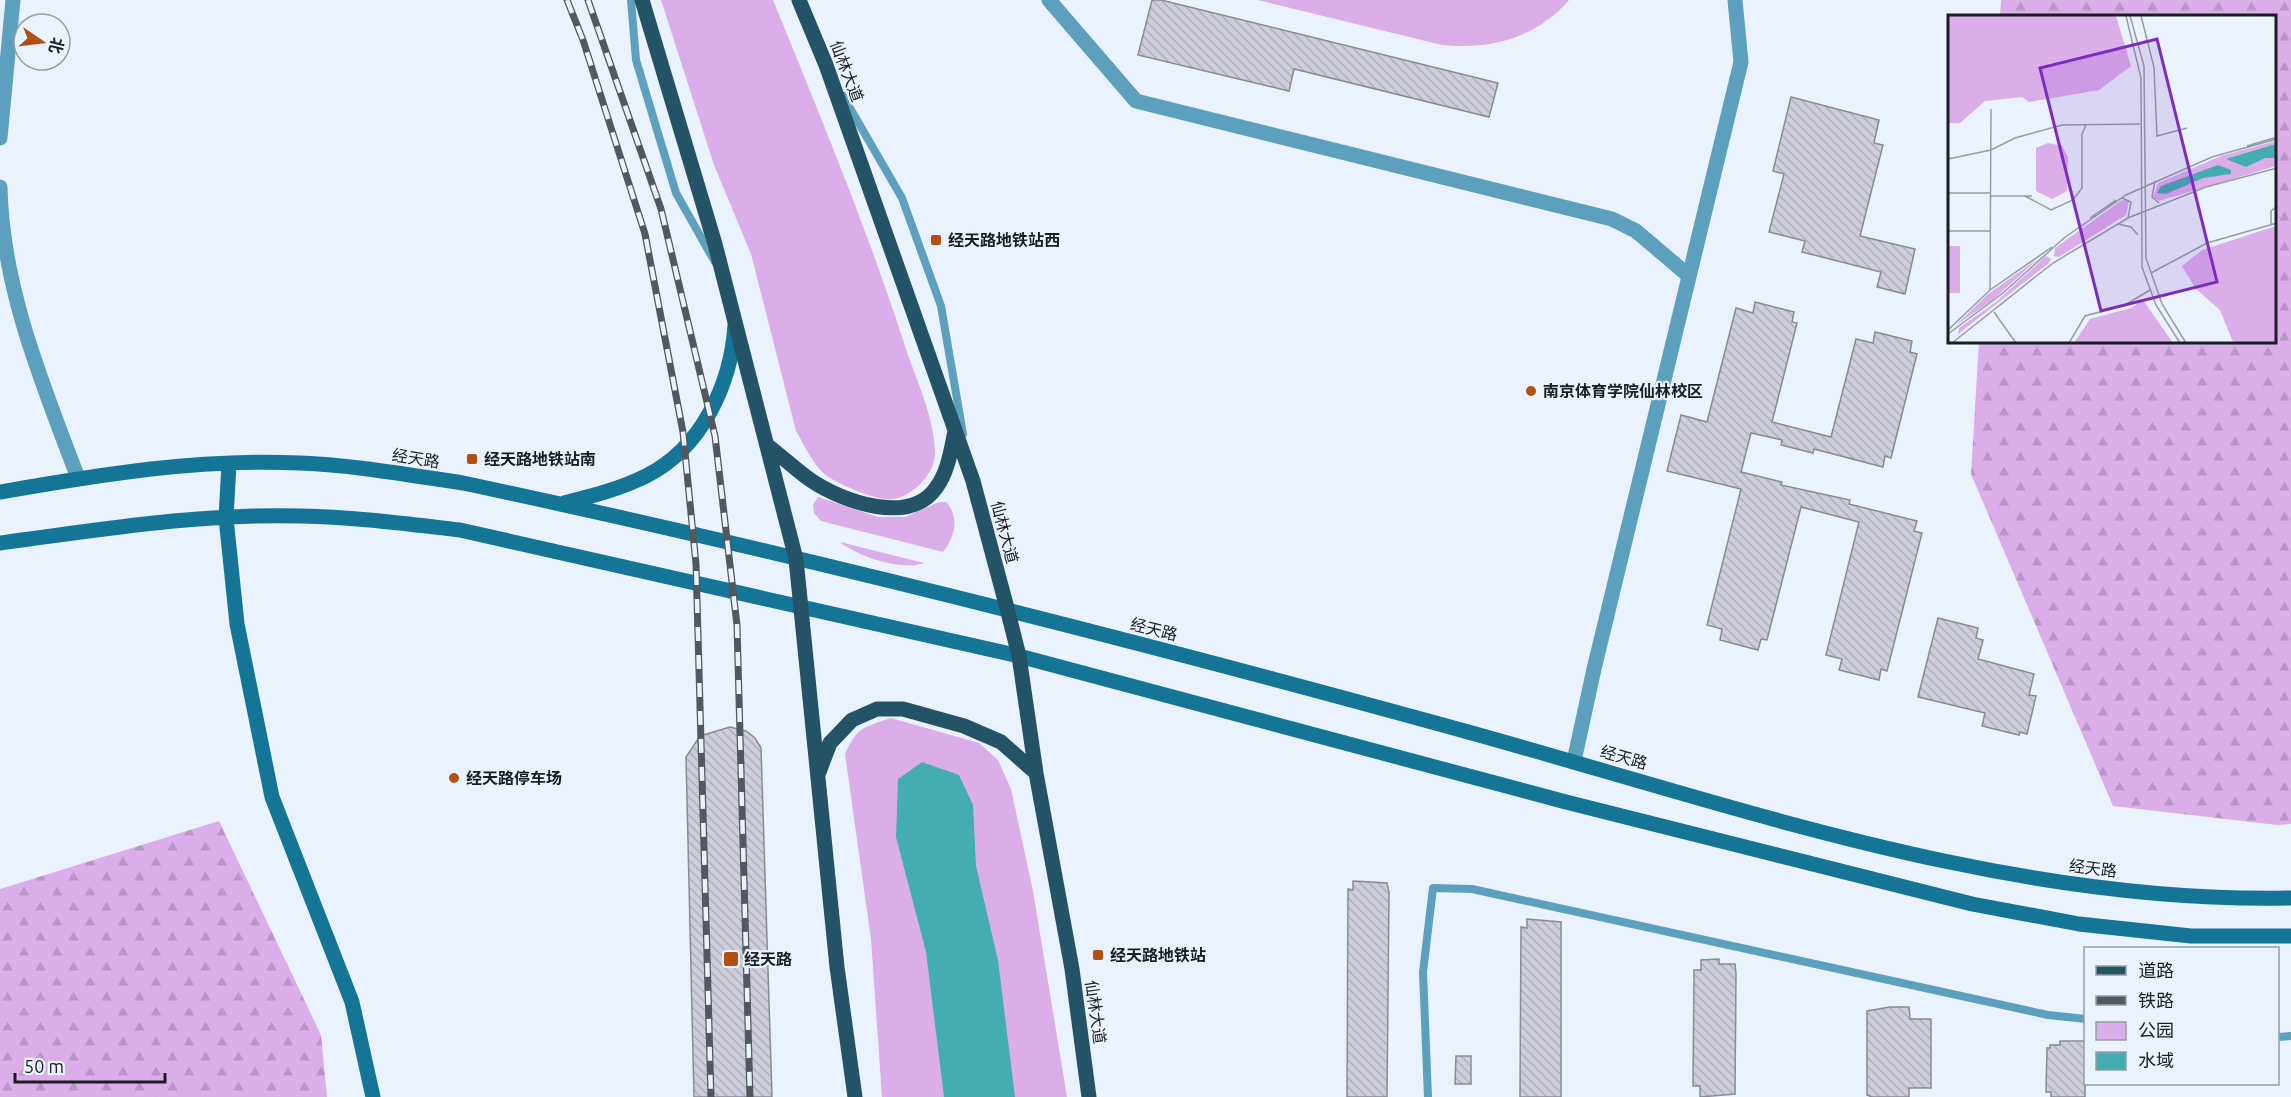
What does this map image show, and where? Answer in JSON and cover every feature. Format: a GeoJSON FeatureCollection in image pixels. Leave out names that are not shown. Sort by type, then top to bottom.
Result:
{"type":"FeatureCollection","features":[{"type":"Feature","properties":{"kind":"main road"},"geometry":{"type":"LineString","coordinates":[[642,0],[725,281],[796,559],[837,967],[855,1097]]}},
{"type":"Feature","properties":{"kind":"main road","name":"仙林大道"},"geometry":{"type":"LineString","coordinates":[[799,0],[826,65],[973,481],[1007,608],[1019,656],[1036,773],[1072,969],[1089,1097]]}},
{"type":"Feature","properties":{"kind":"main road"},"geometry":{"type":"LineString","coordinates":[[562,504],[605,493],[648,475],[675,455],[697,433],[713,407],[726,375],[733,347],[735,319]]}},
{"type":"Feature","properties":{"kind":"main road"},"geometry":{"type":"LineString","coordinates":[[768,446],[811,481],[830,491],[877,506],[897,508],[916,503],[936,489],[947,465],[955,431]]}},
{"type":"Feature","properties":{"kind":"main road","name":"经天路"},"geometry":{"type":"LineString","coordinates":[[0,492],[78,478],[229,464],[299,463],[372,469],[463,483],[1007,608],[1574,762],[1785,823],[1981,870],[2090,887],[2196,896],[2291,898]]}},
{"type":"Feature","properties":{"kind":"main road"},"geometry":{"type":"LineString","coordinates":[[229,464],[226,518],[237,624],[272,796],[352,1002],[373,1097]]}},
{"type":"Feature","properties":{"kind":"main road"},"geometry":{"type":"LineString","coordinates":[[0,543],[136,524],[299,515],[371,519],[460,530],[1019,656],[1566,802],[1972,904],[2079,924],[2191,936],[2291,936]]}},
{"type":"Feature","properties":{"kind":"main road"},"geometry":{"type":"LineString","coordinates":[[817,775],[830,743],[852,720],[878,709],[903,709],[964,726],[1001,742],[1036,773]]}},
{"type":"Feature","properties":{"kind":"street"},"geometry":{"type":"LineString","coordinates":[[0,138],[13,0]]}},
{"type":"Feature","properties":{"kind":"street"},"geometry":{"type":"LineString","coordinates":[[1049,0],[1136,101],[1612,219],[1636,231],[1689,276]]}},
{"type":"Feature","properties":{"kind":"street"},"geometry":{"type":"LineString","coordinates":[[1574,762],[1594,669],[1741,62],[1735,0]]}},
{"type":"Feature","properties":{"kind":"street"},"geometry":{"type":"LineString","coordinates":[[0,187],[1,223],[19,309],[78,478]]}},
{"type":"Feature","properties":{"kind":"lane"},"geometry":{"type":"LineString","coordinates":[[631,0],[636,60],[676,193],[725,281]]}},
{"type":"Feature","properties":{"kind":"lane"},"geometry":{"type":"LineString","coordinates":[[826,65],[902,198],[941,306],[955,398],[973,481]]}},
{"type":"Feature","properties":{"kind":"lane"},"geometry":{"type":"LineString","coordinates":[[1428,1097],[1423,972],[1433,888],[1472,889],[2048,1016],[2084,1019]]}},
{"type":"Feature","properties":{"kind":"green space"},"geometry":{"type":"Polygon","coordinates":[[[661,0],[773,0],[860,217],[929,414],[934,441],[934,462],[926,477],[906,495],[884,499],[868,495],[830,478],[815,463],[796,431],[751,254],[714,165],[661,0]]]}},
{"type":"Feature","properties":{"kind":"green space"},"geometry":{"type":"Polygon","coordinates":[[[1258,0],[1569,0],[1542,24],[1512,39],[1460,46],[1442,45],[1258,0]]]}},
{"type":"Feature","properties":{"kind":"green space"},"geometry":{"type":"Polygon","coordinates":[[[2001,0],[2291,0],[2291,824],[2277,825],[2113,806],[1971,474],[1979,344],[2276,344],[2276,15],[2000,15],[2001,0]]]}},
{"type":"Feature","properties":{"kind":"green space"},"geometry":{"type":"Polygon","coordinates":[[[818,497],[878,517],[905,517],[939,502],[946,502],[953,514],[953,534],[943,552],[821,521],[814,513],[813,505],[818,497]]]}},
{"type":"Feature","properties":{"kind":"green space"},"geometry":{"type":"Polygon","coordinates":[[[840,542],[924,563],[904,565],[880,561],[858,553],[840,542]]]}},
{"type":"Feature","properties":{"kind":"green space"},"geometry":{"type":"Polygon","coordinates":[[[891,718],[979,743],[998,760],[1011,789],[1033,891],[1067,1097],[882,1097],[871,939],[845,754],[853,738],[862,729],[891,718]]]}},
{"type":"Feature","properties":{"kind":"green space"},"geometry":{"type":"Polygon","coordinates":[[[219,821],[321,1035],[327,1097],[0,1097],[0,889],[219,821]]]}},
{"type":"Feature","properties":{"kind":"water"},"geometry":{"type":"Polygon","coordinates":[[[922,762],[959,775],[973,805],[976,866],[998,960],[1015,1097],[944,1097],[926,952],[896,837],[898,779],[922,762]]]}},
{"type":"Feature","properties":{"kind":"building"},"geometry":{"type":"Polygon","coordinates":[[[1152,0],[1161,0],[1498,83],[1489,117],[1294,69],[1289,91],[1138,55],[1152,0]]]}},
{"type":"Feature","properties":{"kind":"building"},"geometry":{"type":"Polygon","coordinates":[[[1791,97],[1879,120],[1874,143],[1883,145],[1860,236],[1915,249],[1905,294],[1877,287],[1881,272],[1802,252],[1805,241],[1769,232],[1784,174],[1773,171],[1791,97]]]}},
{"type":"Feature","properties":{"kind":"building"},"geometry":{"type":"Polygon","coordinates":[[[1755,302],[1794,312],[1792,322],[1797,323],[1772,422],[1831,437],[1856,339],[1873,343],[1875,332],[1912,341],[1910,352],[1917,354],[1891,458],[1885,456],[1883,467],[1814,449],[1813,453],[1781,445],[1782,440],[1751,433],[1741,472],[1782,482],[1781,485],[1850,500],[1849,504],[1917,521],[1914,531],[1922,533],[1887,671],[1881,669],[1879,680],[1839,670],[1842,659],[1826,655],[1859,522],[1801,507],[1767,640],[1761,639],[1758,650],[1720,640],[1722,629],[1707,625],[1741,489],[1667,471],[1681,415],[1707,422],[1736,308],[1753,313],[1755,302]]]}},
{"type":"Feature","properties":{"kind":"building"},"geometry":{"type":"Polygon","coordinates":[[[1938,618],[1978,628],[1976,638],[1983,640],[1978,659],[2034,674],[2029,695],[2036,696],[2027,734],[2020,732],[2019,735],[1982,726],[1985,713],[1918,697],[1938,618]]]}},
{"type":"Feature","properties":{"kind":"building","name":"经天路"},"geometry":{"type":"Polygon","coordinates":[[[730,727],[746,731],[755,738],[761,748],[772,1097],[694,1097],[686,757],[700,736],[730,727]]]}},
{"type":"Feature","properties":{"kind":"building"},"geometry":{"type":"Polygon","coordinates":[[[1353,881],[1387,883],[1389,892],[1387,1097],[1347,1097],[1348,889],[1353,890],[1353,881]]]}},
{"type":"Feature","properties":{"kind":"building"},"geometry":{"type":"Polygon","coordinates":[[[1527,919],[1561,922],[1561,1097],[1520,1097],[1521,927],[1527,928],[1527,919]]]}},
{"type":"Feature","properties":{"kind":"building"},"geometry":{"type":"Polygon","coordinates":[[[1719,959],[1719,964],[1735,964],[1735,1094],[1700,1097],[1700,1086],[1693,1086],[1694,970],[1701,970],[1701,960],[1719,959]]]}},
{"type":"Feature","properties":{"kind":"building"},"geometry":{"type":"Polygon","coordinates":[[[1890,1007],[1909,1007],[1910,1019],[1931,1019],[1931,1088],[1909,1088],[1909,1097],[1867,1095],[1867,1011],[1890,1007]]]}},
{"type":"Feature","properties":{"kind":"building"},"geometry":{"type":"Polygon","coordinates":[[[2060,1041],[2084,1041],[2085,1097],[2051,1097],[2051,1092],[2046,1092],[2047,1048],[2050,1048],[2050,1045],[2060,1045],[2060,1041]]]}},
{"type":"Feature","properties":{"kind":"building"},"geometry":{"type":"Polygon","coordinates":[[[1456,1056],[1471,1056],[1471,1084],[1455,1084],[1456,1056]]]}},
{"type":"Feature","properties":{"kind":"railway"},"geometry":{"type":"LineString","coordinates":[[567,0],[583,40],[645,234],[683,432],[696,564],[711,1097]]}},
{"type":"Feature","properties":{"kind":"railway"},"geometry":{"type":"LineString","coordinates":[[588,0],[661,209],[715,436],[737,625],[750,1097]]}},
{"type":"Feature","properties":{"kind":"place","name":"经天路地铁站西"},"geometry":{"type":"Point","coordinates":[936,240]}},
{"type":"Feature","properties":{"kind":"place","name":"南京体育学院仙林校区"},"geometry":{"type":"Point","coordinates":[1531,391]}},
{"type":"Feature","properties":{"kind":"place","name":"经天路地铁站南"},"geometry":{"type":"Point","coordinates":[472,459]}},
{"type":"Feature","properties":{"kind":"place","name":"经天路停车场"},"geometry":{"type":"Point","coordinates":[454,778]}},
{"type":"Feature","properties":{"kind":"place","name":"经天路地铁站"},"geometry":{"type":"Point","coordinates":[1098,955]}},
{"type":"Feature","properties":{"kind":"place","name":"经天路"},"geometry":{"type":"Point","coordinates":[731,959]}}]}
